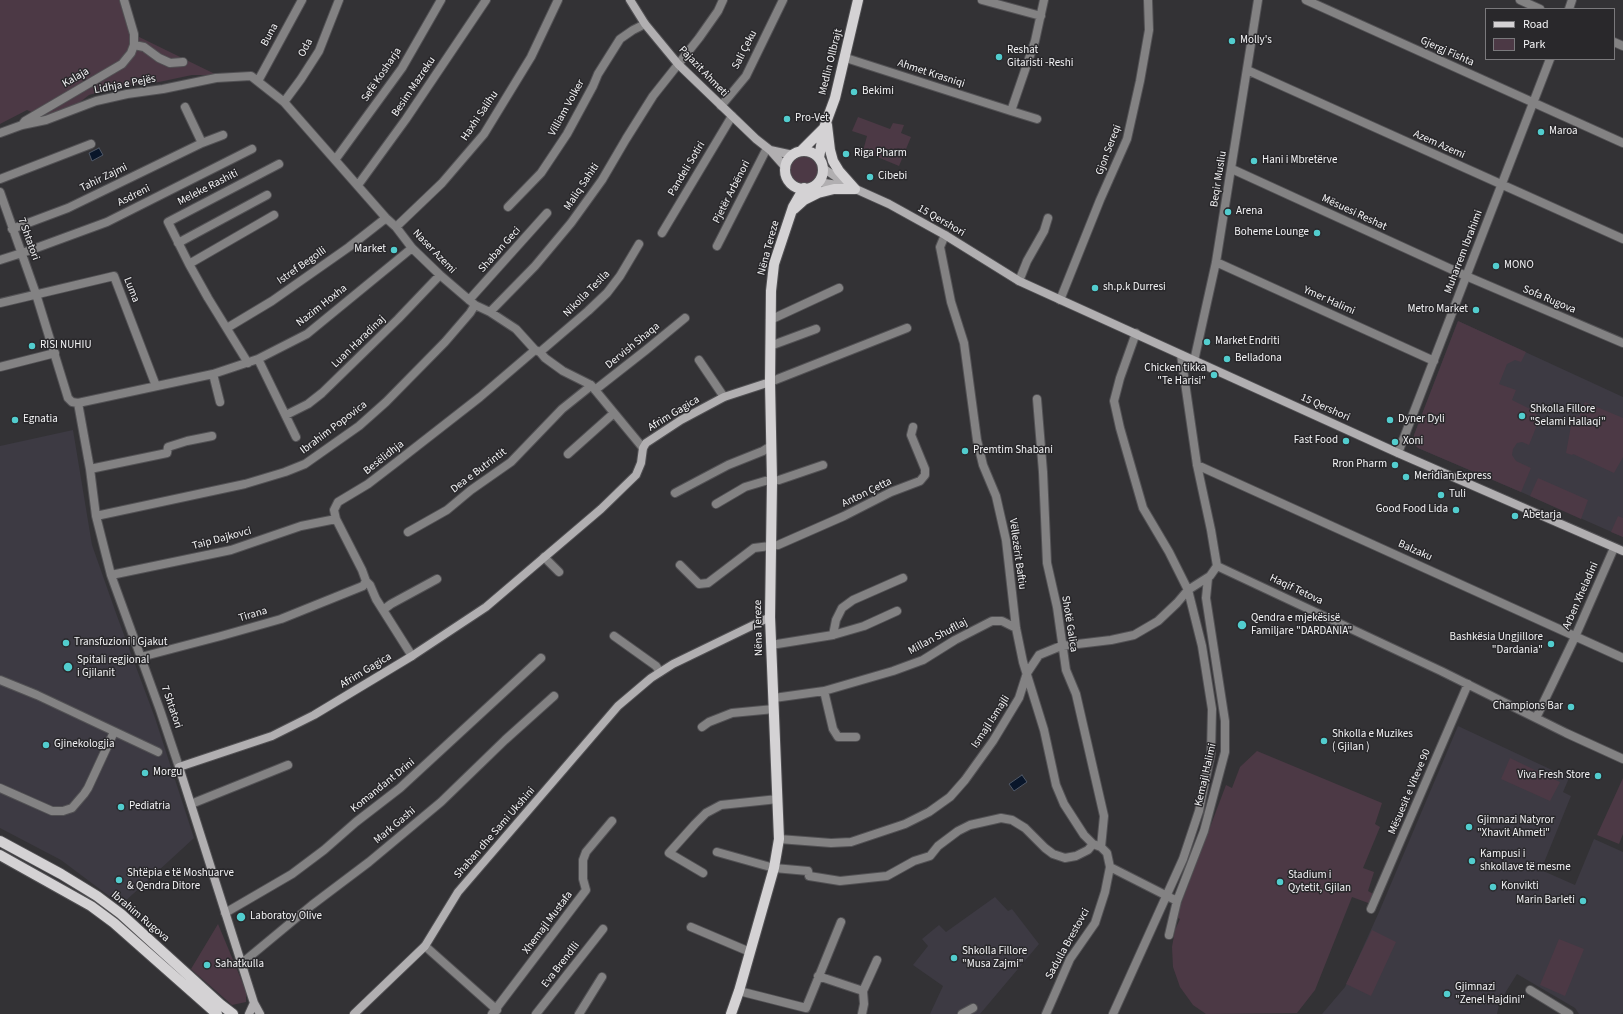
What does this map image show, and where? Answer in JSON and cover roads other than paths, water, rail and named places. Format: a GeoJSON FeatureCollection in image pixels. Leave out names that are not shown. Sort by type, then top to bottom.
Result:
{"type":"FeatureCollection","features":[{"type":"Feature","properties":{"kind":"main road","name":"Medlin Ollbrajt"},"geometry":{"type":"LineString","coordinates":[[819,158],[825,125],[835,98],[846,58],[858,0]]}},
{"type":"Feature","properties":{"kind":"main road","name":"Medlin Ollbrajt"},"geometry":{"type":"LineString","coordinates":[[797,153],[825,125]]}},
{"type":"Feature","properties":{"kind":"main road"},"geometry":{"type":"LineString","coordinates":[[825,125],[830,150],[834,161],[839,171],[852,188]]}},
{"type":"Feature","properties":{"kind":"main road"},"geometry":{"type":"LineString","coordinates":[[811,152],[819,158],[823,168],[823,173],[818,182],[811,187],[804,188],[791,183],[786,174],[787,163],[797,153],[811,152]]}},
{"type":"Feature","properties":{"kind":"main road","name":"Nëna Tereze"},"geometry":{"type":"LineString","coordinates":[[791,183],[792,209]]}},
{"type":"Feature","properties":{"kind":"main road","name":"Nëna Tereze"},"geometry":{"type":"LineString","coordinates":[[731,1014],[774,868],[779,839],[770,618],[772,482],[770,382],[771,291],[774,264],[792,209],[804,188]]}},
{"type":"Feature","properties":{"kind":"main road"},"geometry":{"type":"LineString","coordinates":[[792,209],[804,200],[818,193],[834,189],[852,188]]}},
{"type":"Feature","properties":{"kind":"main road","name":"Ibrahim Rugova"},"geometry":{"type":"LineString","coordinates":[[0,841],[61,874],[97,896],[121,914],[233,1014]]}},
{"type":"Feature","properties":{"kind":"main road","name":"Ibrahim Rugova"},"geometry":{"type":"LineString","coordinates":[[0,855],[91,906],[108,918],[217,1014]]}},
{"type":"Feature","properties":{"kind":"street"},"geometry":{"type":"LineString","coordinates":[[124,0],[132,24],[134,45],[144,47],[159,58],[170,63],[183,62]]}},
{"type":"Feature","properties":{"kind":"street","name":"Buna"},"geometry":{"type":"LineString","coordinates":[[258,81],[302,0]]}},
{"type":"Feature","properties":{"kind":"street","name":"Oda"},"geometry":{"type":"LineString","coordinates":[[284,102],[319,51],[339,0]]}},
{"type":"Feature","properties":{"kind":"street","name":"Sefë Kosharja"},"geometry":{"type":"LineString","coordinates":[[335,160],[402,68],[441,0]]}},
{"type":"Feature","properties":{"kind":"street","name":"Besim Mazreku"},"geometry":{"type":"LineString","coordinates":[[358,185],[406,119],[486,0]]}},
{"type":"Feature","properties":{"kind":"street","name":"Haxhi Salihu"},"geometry":{"type":"LineString","coordinates":[[396,227],[442,183],[484,134],[530,57],[558,0]]}},
{"type":"Feature","properties":{"kind":"street","name":"Pajazit Ahmeti"},"geometry":{"type":"LineString","coordinates":[[630,0],[645,24],[678,64],[721,106],[769,149],[786,168]]}},
{"type":"Feature","properties":{"kind":"street","name":"Maliq Sahiti"},"geometry":{"type":"LineString","coordinates":[[490,312],[535,266],[571,223],[602,180],[653,96],[718,11],[723,0]]}},
{"type":"Feature","properties":{"kind":"street","name":"Sali Çeku"},"geometry":{"type":"LineString","coordinates":[[721,106],[746,76],[783,0]]}},
{"type":"Feature","properties":{"kind":"street"},"geometry":{"type":"LineString","coordinates":[[982,0],[1041,16]]}},
{"type":"Feature","properties":{"kind":"street"},"geometry":{"type":"LineString","coordinates":[[1011,111],[1035,41],[1044,0]]}},
{"type":"Feature","properties":{"kind":"street","name":"Gjon Sereqi"},"geometry":{"type":"LineString","coordinates":[[1060,300],[1100,200],[1127,139],[1140,81],[1149,30],[1148,0]]}},
{"type":"Feature","properties":{"kind":"street","name":"Beqir Musliu"},"geometry":{"type":"LineString","coordinates":[[1194,361],[1216,262],[1258,0]]}},
{"type":"Feature","properties":{"kind":"street","name":"Gjergj Fishta"},"geometry":{"type":"LineString","coordinates":[[1306,0],[1623,143]]}},
{"type":"Feature","properties":{"kind":"street"},"geometry":{"type":"LineString","coordinates":[[1520,0],[1538,8]]}},
{"type":"Feature","properties":{"kind":"street","name":"Villiam Volker"},"geometry":{"type":"LineString","coordinates":[[508,207],[540,173],[567,134],[598,74],[620,39],[645,24]]}},
{"type":"Feature","properties":{"kind":"street","name":"Kalaja"},"geometry":{"type":"LineString","coordinates":[[22,125],[25,121],[122,64],[132,53],[134,45]]}},
{"type":"Feature","properties":{"kind":"street","name":"Ahmet Krasniqi"},"geometry":{"type":"LineString","coordinates":[[846,58],[1037,119]]}},
{"type":"Feature","properties":{"kind":"street","name":"Muharrem Ibrahimi"},"geometry":{"type":"LineString","coordinates":[[1398,453],[1550,60]]}},
{"type":"Feature","properties":{"kind":"street","name":"Azem Azemi"},"geometry":{"type":"LineString","coordinates":[[1247,70],[1623,239]]}},
{"type":"Feature","properties":{"kind":"street","name":"Lidhja e Pejës"},"geometry":{"type":"LineString","coordinates":[[0,133],[22,125],[46,120],[96,101],[127,94],[162,89],[216,78],[251,76],[258,81]]}},
{"type":"Feature","properties":{"kind":"street","name":"Naser Azemi"},"geometry":{"type":"LineString","coordinates":[[258,81],[284,102],[386,218],[396,227],[412,248],[440,275],[472,303],[490,312],[516,329],[545,358],[563,371],[593,388],[643,448]]}},
{"type":"Feature","properties":{"kind":"street"},"geometry":{"type":"LineString","coordinates":[[185,107],[202,143]]}},
{"type":"Feature","properties":{"kind":"street","name":"Pandeli Sotiri"},"geometry":{"type":"LineString","coordinates":[[662,233],[732,116]]}},
{"type":"Feature","properties":{"kind":"street","name":"Tahir Zajmi"},"geometry":{"type":"LineString","coordinates":[[12,229],[68,208],[202,143],[223,135]]}},
{"type":"Feature","properties":{"kind":"street"},"geometry":{"type":"LineString","coordinates":[[0,179],[91,144]]}},
{"type":"Feature","properties":{"kind":"street","name":"Asdreni"},"geometry":{"type":"LineString","coordinates":[[0,260],[107,222],[252,149]]}},
{"type":"Feature","properties":{"kind":"street","name":"Pajazit Ahmeti"},"geometry":{"type":"LineString","coordinates":[[769,149],[797,153]]}},
{"type":"Feature","properties":{"kind":"street","name":"Pjetër Arbënori"},"geometry":{"type":"LineString","coordinates":[[717,246],[769,149]]}},
{"type":"Feature","properties":{"kind":"street","name":"Meleke Rashiti"},"geometry":{"type":"LineString","coordinates":[[248,363],[189,264],[168,222],[279,164]]}},
{"type":"Feature","properties":{"kind":"street","name":"15 Qershori"},"geometry":{"type":"LineString","coordinates":[[823,168],[852,188],[889,204],[945,234],[1019,281],[1398,453],[1623,552]]}},
{"type":"Feature","properties":{"kind":"street","name":"Mësuesi Reshat"},"geometry":{"type":"LineString","coordinates":[[1232,169],[1466,276]]}},
{"type":"Feature","properties":{"kind":"street","name":"15 Qershori"},"geometry":{"type":"LineString","coordinates":[[818,182],[852,188]]}},
{"type":"Feature","properties":{"kind":"street","name":"7 Shtatori"},"geometry":{"type":"LineString","coordinates":[[0,192],[36,294],[68,398],[72,402],[78,403],[90,469],[96,516],[111,575],[179,767],[254,1003],[260,1014]]}},
{"type":"Feature","properties":{"kind":"street"},"geometry":{"type":"LineString","coordinates":[[178,243],[267,194]]}},
{"type":"Feature","properties":{"kind":"street","name":"Shaban Geci"},"geometry":{"type":"LineString","coordinates":[[472,303],[547,214]]}},
{"type":"Feature","properties":{"kind":"street"},"geometry":{"type":"LineString","coordinates":[[189,264],[274,216]]}},
{"type":"Feature","properties":{"kind":"street","name":"Istref Begolli"},"geometry":{"type":"LineString","coordinates":[[227,328],[272,301],[349,247],[386,218]]}},
{"type":"Feature","properties":{"kind":"street"},"geometry":{"type":"LineString","coordinates":[[1019,281],[1027,261],[1044,232],[1048,218]]}},
{"type":"Feature","properties":{"kind":"street","name":"Vëllezërit Baftiu"},"geometry":{"type":"LineString","coordinates":[[945,234],[940,247],[941,254],[951,302],[964,343],[980,453],[983,465],[996,496],[1006,540],[1016,628],[1026,673],[1044,730],[1056,785],[1064,804],[1084,835],[1097,846]]}},
{"type":"Feature","properties":{"kind":"street","name":"Nikolla Teslla"},"geometry":{"type":"LineString","coordinates":[[537,351],[588,311],[606,293],[620,276],[639,244]]}},
{"type":"Feature","properties":{"kind":"street","name":"Nazim Hoxha"},"geometry":{"type":"LineString","coordinates":[[78,403],[213,374],[258,359],[307,334],[412,248]]}},
{"type":"Feature","properties":{"kind":"street","name":"Ymer Halimi"},"geometry":{"type":"LineString","coordinates":[[1216,262],[1434,361]]}},
{"type":"Feature","properties":{"kind":"street","name":"Luan Haradinaj"},"geometry":{"type":"LineString","coordinates":[[286,415],[308,404],[322,393],[398,319],[440,275]]}},
{"type":"Feature","properties":{"kind":"street","name":"Luma"},"geometry":{"type":"LineString","coordinates":[[36,294],[114,276],[156,386]]}},
{"type":"Feature","properties":{"kind":"street","name":"Sofa Rugova"},"geometry":{"type":"LineString","coordinates":[[1466,276],[1623,343]]}},
{"type":"Feature","properties":{"kind":"street"},"geometry":{"type":"LineString","coordinates":[[770,320],[839,288]]}},
{"type":"Feature","properties":{"kind":"street"},"geometry":{"type":"LineString","coordinates":[[0,303],[36,294]]}},
{"type":"Feature","properties":{"kind":"street","name":"Ibrahim Popovica"},"geometry":{"type":"LineString","coordinates":[[96,516],[245,484],[285,472],[305,464],[359,426],[386,402],[445,342],[470,313],[472,303]]}},
{"type":"Feature","properties":{"kind":"street","name":"Dervish Shaqa"},"geometry":{"type":"LineString","coordinates":[[593,388],[646,350],[685,318]]}},
{"type":"Feature","properties":{"kind":"street"},"geometry":{"type":"LineString","coordinates":[[770,382],[907,328]]}},
{"type":"Feature","properties":{"kind":"street"},"geometry":{"type":"LineString","coordinates":[[770,346],[816,329]]}},
{"type":"Feature","properties":{"kind":"street"},"geometry":{"type":"LineString","coordinates":[[1113,1014],[1183,859],[1199,811],[1210,753],[1212,709],[1202,646],[1188,590],[1169,552],[1143,508],[1120,428],[1114,401],[1120,378],[1136,333]]}},
{"type":"Feature","properties":{"kind":"street","name":"Besëlidhja"},"geometry":{"type":"LineString","coordinates":[[336,519],[334,510],[338,502],[368,484],[480,398],[537,351]]}},
{"type":"Feature","properties":{"kind":"street"},"geometry":{"type":"LineString","coordinates":[[0,367],[54,353]]}},
{"type":"Feature","properties":{"kind":"street"},"geometry":{"type":"LineString","coordinates":[[1181,355],[1197,465],[1217,566]]}},
{"type":"Feature","properties":{"kind":"street"},"geometry":{"type":"LineString","coordinates":[[258,359],[296,437]]}},
{"type":"Feature","properties":{"kind":"street"},"geometry":{"type":"LineString","coordinates":[[699,360],[724,398]]}},
{"type":"Feature","properties":{"kind":"street"},"geometry":{"type":"LineString","coordinates":[[213,374],[220,402]]}},
{"type":"Feature","properties":{"kind":"street","name":"Afrim Gagica"},"geometry":{"type":"LineString","coordinates":[[179,767],[272,736],[314,715],[412,656],[486,606],[601,509],[636,475],[642,462],[643,448],[646,443],[681,420],[724,398],[770,382]]}},
{"type":"Feature","properties":{"kind":"street","name":"Dea e Butrintit"},"geometry":{"type":"LineString","coordinates":[[408,532],[447,510],[471,490],[511,462],[562,409],[587,389],[593,388]]}},
{"type":"Feature","properties":{"kind":"street","name":"Shotë Galica"},"geometry":{"type":"LineString","coordinates":[[1037,399],[1043,472],[1047,563],[1066,670],[1076,694],[1104,816],[1097,846]]}},
{"type":"Feature","properties":{"kind":"street"},"geometry":{"type":"LineString","coordinates":[[568,454],[614,413]]}},
{"type":"Feature","properties":{"kind":"street","name":"Anton Çetta"},"geometry":{"type":"LineString","coordinates":[[770,546],[778,545],[844,516],[891,492],[920,481],[925,475],[925,469],[911,435],[913,427]]}},
{"type":"Feature","properties":{"kind":"street"},"geometry":{"type":"LineString","coordinates":[[90,469],[167,453],[168,447],[187,441],[212,436]]}},
{"type":"Feature","properties":{"kind":"street"},"geometry":{"type":"LineString","coordinates":[[675,493],[728,465],[772,446]]}},
{"type":"Feature","properties":{"kind":"street"},"geometry":{"type":"LineString","coordinates":[[716,504],[745,487],[765,481],[772,482],[823,465]]}},
{"type":"Feature","properties":{"kind":"street","name":"Balzaku"},"geometry":{"type":"LineString","coordinates":[[1197,465],[1623,658]]}},
{"type":"Feature","properties":{"kind":"street"},"geometry":{"type":"LineString","coordinates":[[336,519],[366,581],[370,585],[383,610],[412,656]]}},
{"type":"Feature","properties":{"kind":"street","name":"Taip Dajkovci"},"geometry":{"type":"LineString","coordinates":[[111,575],[231,550],[301,526],[336,519]]}},
{"type":"Feature","properties":{"kind":"street"},"geometry":{"type":"LineString","coordinates":[[680,565],[699,584],[708,583],[754,548],[770,546]]}},
{"type":"Feature","properties":{"kind":"street","name":"Arben Xheladini"},"geometry":{"type":"LineString","coordinates":[[1536,718],[1575,637],[1614,548]]}},
{"type":"Feature","properties":{"kind":"street"},"geometry":{"type":"LineString","coordinates":[[544,557],[559,572]]}},
{"type":"Feature","properties":{"kind":"street","name":"Ismajl Ismajli"},"geometry":{"type":"LineString","coordinates":[[779,839],[831,843],[851,842],[905,824],[929,812],[950,797],[965,780],[993,741],[1019,698],[1026,673],[1039,655],[1061,646],[1111,640],[1134,635],[1158,621],[1188,590],[1208,578],[1217,566]]}},
{"type":"Feature","properties":{"kind":"street","name":"Haqif Tetova"},"geometry":{"type":"LineString","coordinates":[[1217,566],[1623,759]]}},
{"type":"Feature","properties":{"kind":"street"},"geometry":{"type":"LineString","coordinates":[[834,635],[836,620],[842,608],[854,600],[903,578]]}},
{"type":"Feature","properties":{"kind":"street","name":"Kemajl Halimi"},"geometry":{"type":"LineString","coordinates":[[1169,935],[1177,901],[1204,831],[1225,752],[1225,721],[1206,598],[1208,578]]}},
{"type":"Feature","properties":{"kind":"street"},"geometry":{"type":"LineString","coordinates":[[383,610],[391,604],[437,579]]}},
{"type":"Feature","properties":{"kind":"street","name":"Tirana"},"geometry":{"type":"LineString","coordinates":[[141,657],[280,619],[363,586],[366,581]]}},
{"type":"Feature","properties":{"kind":"street"},"geometry":{"type":"LineString","coordinates":[[771,645],[834,635],[864,626],[897,611]]}},
{"type":"Feature","properties":{"kind":"street","name":"Shaban dhe Sami Ukshini"},"geometry":{"type":"LineString","coordinates":[[354,1014],[425,946],[458,892],[618,706],[660,672],[673,664],[770,618]]}},
{"type":"Feature","properties":{"kind":"street","name":"Millan Shufllaj"},"geometry":{"type":"LineString","coordinates":[[774,698],[824,691],[893,671],[922,660],[955,640],[992,621],[1002,621],[1016,628]]}},
{"type":"Feature","properties":{"kind":"street"},"geometry":{"type":"LineString","coordinates":[[614,636],[656,666],[660,672]]}},
{"type":"Feature","properties":{"kind":"street","name":"Komandant Drini"},"geometry":{"type":"LineString","coordinates":[[226,913],[292,874],[324,850],[356,822],[400,788],[541,658]]}},
{"type":"Feature","properties":{"kind":"street"},"geometry":{"type":"LineString","coordinates":[[0,680],[37,695],[158,752]]}},
{"type":"Feature","properties":{"kind":"street","name":"Mësuesit e Viteve 90"},"geometry":{"type":"LineString","coordinates":[[1371,909],[1468,684]]}},
{"type":"Feature","properties":{"kind":"street"},"geometry":{"type":"LineString","coordinates":[[824,691],[833,729],[838,737],[856,737]]}},
{"type":"Feature","properties":{"kind":"street","name":"Mark Gashi"},"geometry":{"type":"LineString","coordinates":[[242,963],[312,905],[369,862],[441,802],[505,740],[554,696]]}},
{"type":"Feature","properties":{"kind":"street"},"geometry":{"type":"LineString","coordinates":[[702,727],[709,722],[732,712],[774,709]]}},
{"type":"Feature","properties":{"kind":"street"},"geometry":{"type":"LineString","coordinates":[[0,788],[52,811],[63,811],[72,808],[88,788],[114,732]]}},
{"type":"Feature","properties":{"kind":"street"},"geometry":{"type":"LineString","coordinates":[[191,804],[288,765]]}},
{"type":"Feature","properties":{"kind":"street"},"geometry":{"type":"LineString","coordinates":[[703,873],[669,853],[706,813],[721,805],[778,798]]}},
{"type":"Feature","properties":{"kind":"street"},"geometry":{"type":"LineString","coordinates":[[717,852],[774,868],[808,871],[809,876],[840,881],[888,876],[914,861],[930,856],[938,846],[958,831],[970,825],[1001,818],[1012,820],[1025,828],[1053,854],[1065,858],[1076,856],[1097,846],[1107,853],[1110,867],[1177,901]]}},
{"type":"Feature","properties":{"kind":"street","name":"Xhemajl Mustafa"},"geometry":{"type":"LineString","coordinates":[[494,1012],[586,890],[583,880],[582,860],[586,852],[612,822]]}},
{"type":"Feature","properties":{"kind":"street","name":"Sadulla Brestovci"},"geometry":{"type":"LineString","coordinates":[[1046,1014],[1070,959],[1095,923],[1105,892],[1110,867]]}},
{"type":"Feature","properties":{"kind":"street"},"geometry":{"type":"LineString","coordinates":[[739,991],[806,1008],[841,922]]}},
{"type":"Feature","properties":{"kind":"street"},"geometry":{"type":"LineString","coordinates":[[691,927],[750,952]]}},
{"type":"Feature","properties":{"kind":"street","name":"Eva Brendlli"},"geometry":{"type":"LineString","coordinates":[[536,1014],[603,929]]}},
{"type":"Feature","properties":{"kind":"street"},"geometry":{"type":"LineString","coordinates":[[425,946],[494,1012]]}},
{"type":"Feature","properties":{"kind":"street"},"geometry":{"type":"LineString","coordinates":[[862,1014],[864,1004],[863,991],[877,960]]}},
{"type":"Feature","properties":{"kind":"street"},"geometry":{"type":"LineString","coordinates":[[579,1014],[602,976]]}},
{"type":"Feature","properties":{"kind":"street"},"geometry":{"type":"LineString","coordinates":[[818,976],[863,991]]}},
{"type":"Feature","properties":{"kind":"street"},"geometry":{"type":"LineString","coordinates":[[1530,990],[1569,1014]]}},
{"type":"Feature","properties":{"kind":"street"},"geometry":{"type":"LineString","coordinates":[[250,1014],[254,1003]]}},
{"type":"Feature","properties":{"kind":"street"},"geometry":{"type":"LineString","coordinates":[[962,1014],[973,1008]]}},
{"type":"Feature","properties":{"kind":"water"},"geometry":{"type":"Polygon","coordinates":[[[99,148],[103,155],[92,161],[89,153],[99,148]]]}},
{"type":"Feature","properties":{"kind":"water"},"geometry":{"type":"Polygon","coordinates":[[[1022,775],[1027,782],[1014,791],[1009,784],[1022,775]]]}},
{"type":"Feature","properties":{"kind":"place","name":"Molly's"},"geometry":{"type":"Point","coordinates":[1232,41]}},
{"type":"Feature","properties":{"kind":"place","name":"Reshat Gitaristi -Reshi"},"geometry":{"type":"Point","coordinates":[999,57]}},
{"type":"Feature","properties":{"kind":"place","name":"Bekimi"},"geometry":{"type":"Point","coordinates":[854,92]}},
{"type":"Feature","properties":{"kind":"place","name":"Pro-Vet"},"geometry":{"type":"Point","coordinates":[787,119]}},
{"type":"Feature","properties":{"kind":"place","name":"Maroa"},"geometry":{"type":"Point","coordinates":[1541,132]}},
{"type":"Feature","properties":{"kind":"place","name":"Riga Pharm"},"geometry":{"type":"Point","coordinates":[846,154]}},
{"type":"Feature","properties":{"kind":"place","name":"Hani i Mbretërve"},"geometry":{"type":"Point","coordinates":[1254,161]}},
{"type":"Feature","properties":{"kind":"place","name":"Cibebi"},"geometry":{"type":"Point","coordinates":[870,177]}},
{"type":"Feature","properties":{"kind":"place","name":"Arena"},"geometry":{"type":"Point","coordinates":[1228,212]}},
{"type":"Feature","properties":{"kind":"place","name":"Boheme Lounge"},"geometry":{"type":"Point","coordinates":[1317,233]}},
{"type":"Feature","properties":{"kind":"place","name":"Market"},"geometry":{"type":"Point","coordinates":[394,250]}},
{"type":"Feature","properties":{"kind":"place","name":"MONO"},"geometry":{"type":"Point","coordinates":[1496,266]}},
{"type":"Feature","properties":{"kind":"place","name":"sh.p.k Durresi"},"geometry":{"type":"Point","coordinates":[1095,288]}},
{"type":"Feature","properties":{"kind":"place","name":"Metro Market"},"geometry":{"type":"Point","coordinates":[1476,310]}},
{"type":"Feature","properties":{"kind":"place","name":"Market Endriti"},"geometry":{"type":"Point","coordinates":[1207,342]}},
{"type":"Feature","properties":{"kind":"place","name":"RISI NUHIU"},"geometry":{"type":"Point","coordinates":[32,346]}},
{"type":"Feature","properties":{"kind":"place","name":"Belladona"},"geometry":{"type":"Point","coordinates":[1227,359]}},
{"type":"Feature","properties":{"kind":"place","name":"Chicken tikka \"Te Harisi\""},"geometry":{"type":"Point","coordinates":[1214,375]}},
{"type":"Feature","properties":{"kind":"place","name":"Shkolla Fillore \"Selami Hallaqi\""},"geometry":{"type":"Point","coordinates":[1522,416]}},
{"type":"Feature","properties":{"kind":"place","name":"Egnatia"},"geometry":{"type":"Point","coordinates":[15,420]}},
{"type":"Feature","properties":{"kind":"place","name":"Dyner Dyli"},"geometry":{"type":"Point","coordinates":[1390,420]}},
{"type":"Feature","properties":{"kind":"place","name":"Fast Food"},"geometry":{"type":"Point","coordinates":[1346,441]}},
{"type":"Feature","properties":{"kind":"place","name":"Xoni"},"geometry":{"type":"Point","coordinates":[1395,442]}},
{"type":"Feature","properties":{"kind":"place","name":"Premtim Shabani"},"geometry":{"type":"Point","coordinates":[965,451]}},
{"type":"Feature","properties":{"kind":"place","name":"Rron Pharm"},"geometry":{"type":"Point","coordinates":[1395,465]}},
{"type":"Feature","properties":{"kind":"place","name":"Meridian Express"},"geometry":{"type":"Point","coordinates":[1406,477]}},
{"type":"Feature","properties":{"kind":"place","name":"Tuli"},"geometry":{"type":"Point","coordinates":[1441,495]}},
{"type":"Feature","properties":{"kind":"place","name":"Good Food Lida"},"geometry":{"type":"Point","coordinates":[1456,510]}},
{"type":"Feature","properties":{"kind":"place","name":"Abetarja"},"geometry":{"type":"Point","coordinates":[1515,516]}},
{"type":"Feature","properties":{"kind":"place","name":"Qendra e mjekësisë Familjare \"DARDANIA\""},"geometry":{"type":"Point","coordinates":[1242,625]}},
{"type":"Feature","properties":{"kind":"place","name":"Transfuzioni i Gjakut"},"geometry":{"type":"Point","coordinates":[66,643]}},
{"type":"Feature","properties":{"kind":"place","name":"Bashkësia Ungjillore \"Dardania\""},"geometry":{"type":"Point","coordinates":[1551,644]}},
{"type":"Feature","properties":{"kind":"place","name":"Spitali regjional i Gjilanit"},"geometry":{"type":"Point","coordinates":[68,667]}},
{"type":"Feature","properties":{"kind":"place","name":"Champions Bar"},"geometry":{"type":"Point","coordinates":[1571,707]}},
{"type":"Feature","properties":{"kind":"place","name":"Shkolla e Muzikes ( Gjilan )"},"geometry":{"type":"Point","coordinates":[1324,741]}},
{"type":"Feature","properties":{"kind":"place","name":"Gjinekologjia"},"geometry":{"type":"Point","coordinates":[46,745]}},
{"type":"Feature","properties":{"kind":"place","name":"Morgu"},"geometry":{"type":"Point","coordinates":[145,773]}},
{"type":"Feature","properties":{"kind":"place","name":"Viva Fresh Store"},"geometry":{"type":"Point","coordinates":[1598,776]}},
{"type":"Feature","properties":{"kind":"place","name":"Pediatria"},"geometry":{"type":"Point","coordinates":[121,807]}},
{"type":"Feature","properties":{"kind":"place","name":"Gjimnazi Natyror \"Xhavit Ahmeti\""},"geometry":{"type":"Point","coordinates":[1469,827]}},
{"type":"Feature","properties":{"kind":"place","name":"Kampusi i shkollave të mesme"},"geometry":{"type":"Point","coordinates":[1472,861]}},
{"type":"Feature","properties":{"kind":"place","name":"Shtëpia e të Moshuarve & Qendra Ditore"},"geometry":{"type":"Point","coordinates":[119,880]}},
{"type":"Feature","properties":{"kind":"place","name":"Stadium i Qytetit, Gjilan"},"geometry":{"type":"Point","coordinates":[1280,882]}},
{"type":"Feature","properties":{"kind":"place","name":"Konvikti"},"geometry":{"type":"Point","coordinates":[1493,887]}},
{"type":"Feature","properties":{"kind":"place","name":"Marin Barleti"},"geometry":{"type":"Point","coordinates":[1583,901]}},
{"type":"Feature","properties":{"kind":"place","name":"Laboratoy Olive"},"geometry":{"type":"Point","coordinates":[241,917]}},
{"type":"Feature","properties":{"kind":"place","name":"Shkolla Fillore \"Musa Zajmi\""},"geometry":{"type":"Point","coordinates":[954,958]}},
{"type":"Feature","properties":{"kind":"place","name":"Sahatkulla"},"geometry":{"type":"Point","coordinates":[207,965]}},
{"type":"Feature","properties":{"kind":"place","name":"Gjimnazi \"Zenel Hajdini\""},"geometry":{"type":"Point","coordinates":[1447,994]}}]}
